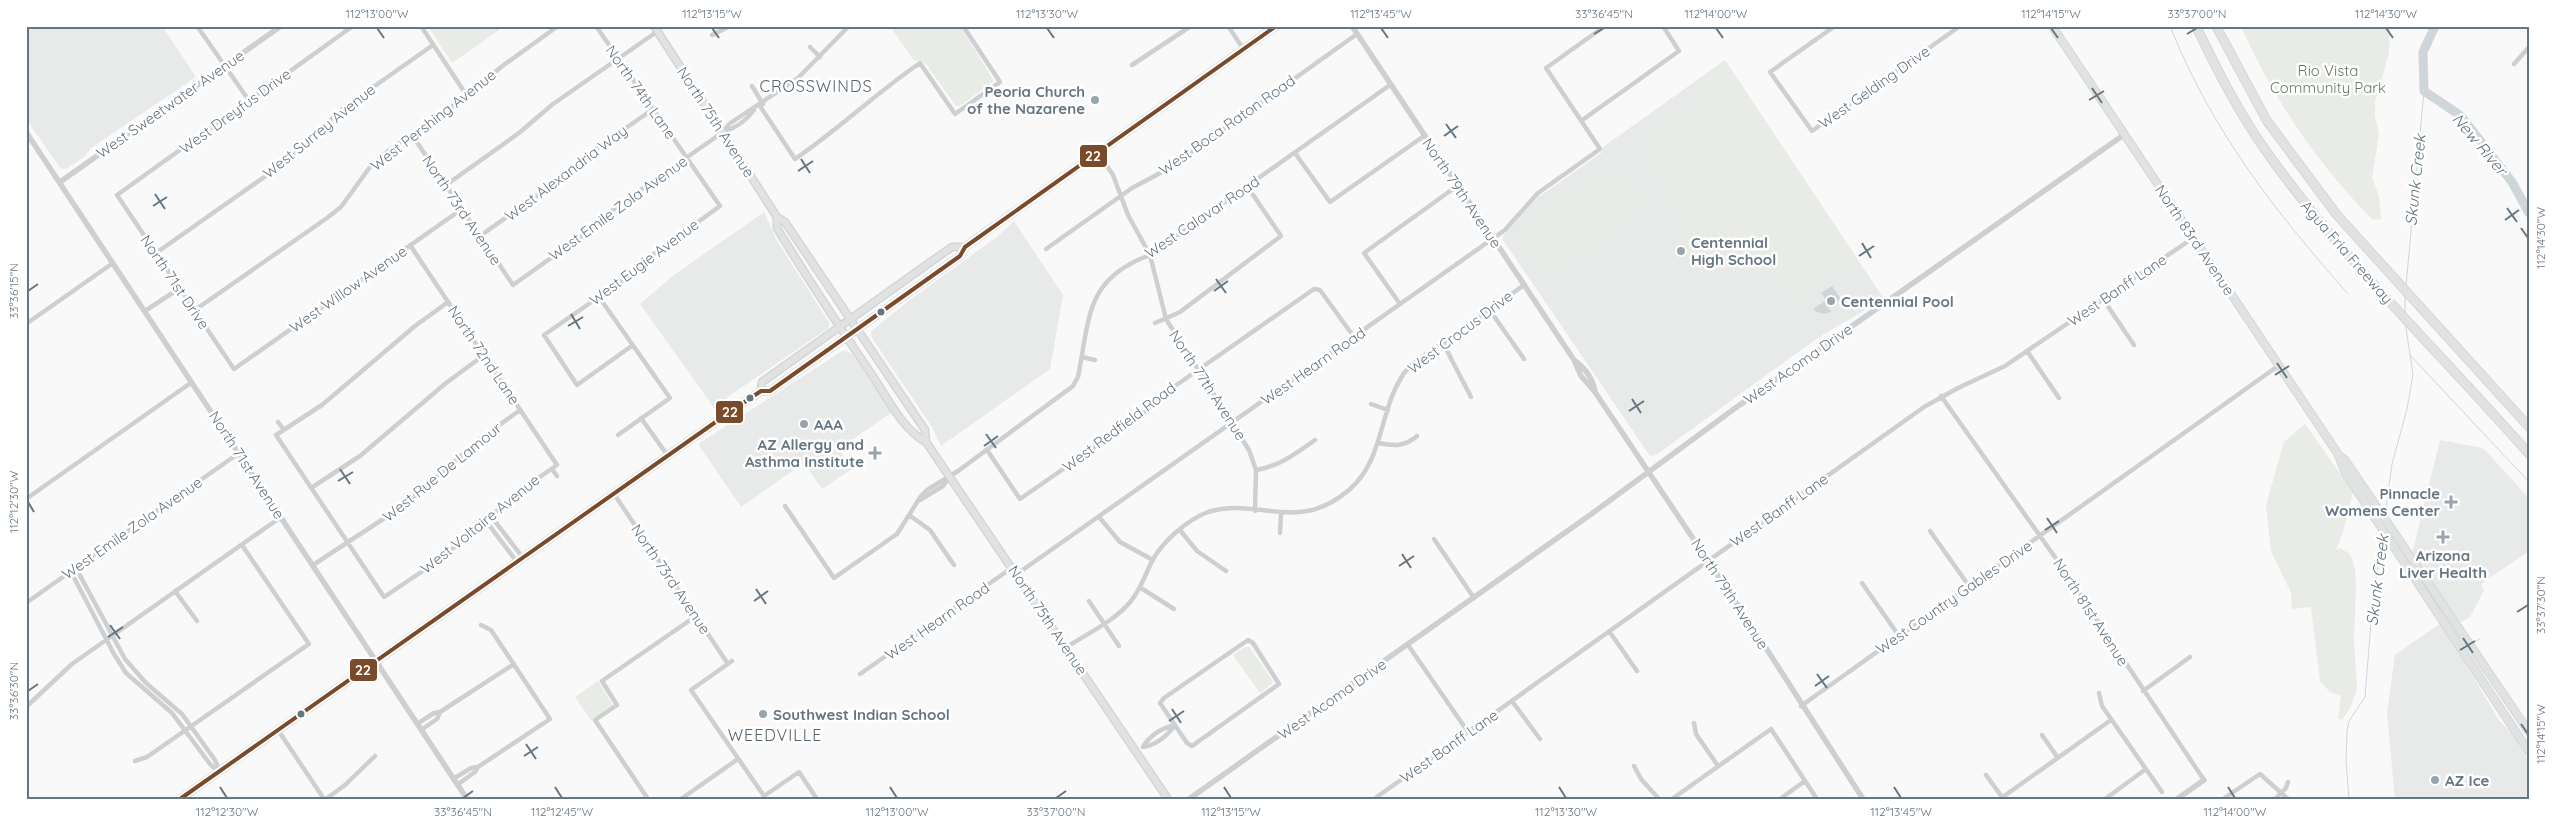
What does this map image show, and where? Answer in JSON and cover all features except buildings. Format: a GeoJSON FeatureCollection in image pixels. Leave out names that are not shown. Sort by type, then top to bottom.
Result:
{"type":"FeatureCollection","features":[{"type":"Feature","properties":{"kind":"highway","name":"Agua Fria Freeway"},"geometry":{"type":"LineString","coordinates":[[2196,26],[2242,115],[2305,204],[2372,282],[2529,454]]}},
{"type":"Feature","properties":{"kind":"highway","name":"Agua Fria Freeway"},"geometry":{"type":"LineString","coordinates":[[2216,26],[2267,121],[2337,215],[2529,427]]}},
{"type":"Feature","properties":{"kind":"main road"},"geometry":{"type":"LineString","coordinates":[[761,390],[770,392],[847,338],[960,256],[965,247],[1276,26]]}},
{"type":"Feature","properties":{"kind":"main road","name":"North 83rd Avenue"},"geometry":{"type":"LineString","coordinates":[[2052,26],[2278,366],[2338,454],[2348,465],[2529,732]]}},
{"type":"Feature","properties":{"kind":"main road","name":"North 75th Avenue"},"geometry":{"type":"LineString","coordinates":[[656,29],[777,217],[785,222],[925,430],[926,442]]}},
{"type":"Feature","properties":{"kind":"main road","name":"North 75th Avenue"},"geometry":{"type":"LineString","coordinates":[[777,217],[777,228],[840,328],[895,409],[917,437],[926,442],[1018,574],[1168,799]]}},
{"type":"Feature","properties":{"kind":"main road"},"geometry":{"type":"LineString","coordinates":[[180,799],[761,390],[762,382],[952,247],[965,247]]}},
{"type":"Feature","properties":{"kind":"main road","name":"North 83rd Avenue"},"geometry":{"type":"LineString","coordinates":[[2338,454],[2346,474],[2529,752]]}},
{"type":"Feature","properties":{"kind":"street"},"geometry":{"type":"LineString","coordinates":[[197,26],[250,102]]}},
{"type":"Feature","properties":{"kind":"street","name":"West Sweetwater Avenue"},"geometry":{"type":"LineString","coordinates":[[60,182],[224,66],[272,29],[281,26]]}},
{"type":"Feature","properties":{"kind":"street","name":"West Dreyfus Drive"},"geometry":{"type":"LineString","coordinates":[[117,194],[250,102],[353,26]]}},
{"type":"Feature","properties":{"kind":"street"},"geometry":{"type":"LineString","coordinates":[[421,26],[467,96]]}},
{"type":"Feature","properties":{"kind":"street","name":"West Pershing Avenue"},"geometry":{"type":"LineString","coordinates":[[195,310],[342,206],[370,167],[412,134],[467,96],[501,66],[558,26]]}},
{"type":"Feature","properties":{"kind":"street","name":"North 74th Lane"},"geometry":{"type":"LineString","coordinates":[[596,26],[652,110],[720,206]]}},
{"type":"Feature","properties":{"kind":"street"},"geometry":{"type":"LineString","coordinates":[[712,35],[730,26]]}},
{"type":"Feature","properties":{"kind":"street"},"geometry":{"type":"LineString","coordinates":[[723,132],[729,124],[754,110],[798,78],[849,26]]}},
{"type":"Feature","properties":{"kind":"street"},"geometry":{"type":"LineString","coordinates":[[752,86],[761,105],[795,159],[836,131],[876,94],[920,63],[955,114],[1000,82],[964,26]]}},
{"type":"Feature","properties":{"kind":"street"},"geometry":{"type":"LineString","coordinates":[[1132,65],[1191,26]]}},
{"type":"Feature","properties":{"kind":"street"},"geometry":{"type":"LineString","coordinates":[[1228,26],[1244,50]]}},
{"type":"Feature","properties":{"kind":"street","name":"North 79th Avenue"},"geometry":{"type":"LineString","coordinates":[[1352,26],[1574,360],[1582,366],[1594,383],[1595,392],[1708,560],[1863,799]]}},
{"type":"Feature","properties":{"kind":"street"},"geometry":{"type":"LineString","coordinates":[[1605,26],[1546,68],[1581,120],[1680,52],[1663,26]]}},
{"type":"Feature","properties":{"kind":"street","name":"West Gelding Drive"},"geometry":{"type":"LineString","coordinates":[[1834,26],[1770,72],[1812,131],[1874,85],[1891,76],[1960,26]]}},
{"type":"Feature","properties":{"kind":"street"},"geometry":{"type":"LineString","coordinates":[[446,185],[519,133],[553,104],[618,59],[656,29]]}},
{"type":"Feature","properties":{"kind":"street","name":"West Boca Raton Road"},"geometry":{"type":"LineString","coordinates":[[1046,249],[1142,182],[1166,170],[1357,34]]}},
{"type":"Feature","properties":{"kind":"street","name":"West Surrey Avenue"},"geometry":{"type":"LineString","coordinates":[[156,253],[290,159],[342,109],[434,45]]}},
{"type":"Feature","properties":{"kind":"street"},"geometry":{"type":"LineString","coordinates":[[810,47],[820,57]]}},
{"type":"Feature","properties":{"kind":"street"},"geometry":{"type":"LineString","coordinates":[[2514,64],[2529,48]]}},
{"type":"Feature","properties":{"kind":"street","name":"West Calavar Road"},"geometry":{"type":"LineString","coordinates":[[785,506],[834,578],[893,537],[927,490],[950,477],[1068,392],[1076,382],[1091,312],[1102,288],[1111,276],[1125,266],[1150,255],[1390,85]]}},
{"type":"Feature","properties":{"kind":"street","name":"West Alexandria Way"},"geometry":{"type":"LineString","coordinates":[[480,236],[552,185],[585,156],[652,110]]}},
{"type":"Feature","properties":{"kind":"street","name":"West Hearn Road"},"geometry":{"type":"LineString","coordinates":[[1018,574],[1505,230],[1538,193],[1600,149],[1581,120]]}},
{"type":"Feature","properties":{"kind":"street","name":"North 71st Avenue"},"geometry":{"type":"LineString","coordinates":[[26,132],[466,799]]}},
{"type":"Feature","properties":{"kind":"street","name":"West Emile Zola Avenue"},"geometry":{"type":"LineString","coordinates":[[513,285],[723,132]]}},
{"type":"Feature","properties":{"kind":"street","name":"North 73rd Avenue"},"geometry":{"type":"LineString","coordinates":[[412,134],[513,285]]}},
{"type":"Feature","properties":{"kind":"street","name":"West Acoma Drive"},"geometry":{"type":"LineString","coordinates":[[1189,799],[1408,646],[1643,478],[1648,471],[2125,134]]}},
{"type":"Feature","properties":{"kind":"street"},"geometry":{"type":"LineString","coordinates":[[1294,153],[1330,202],[1424,136]]}},
{"type":"Feature","properties":{"kind":"street","name":"North 77th Avenue"},"geometry":{"type":"LineString","coordinates":[[1098,153],[1113,175],[1128,215],[1150,255],[1166,319],[1249,450],[1256,470],[1255,511]]}},
{"type":"Feature","properties":{"kind":"street"},"geometry":{"type":"LineString","coordinates":[[1155,323],[1180,312],[1281,236],[1247,186]]}},
{"type":"Feature","properties":{"kind":"street"},"geometry":{"type":"LineString","coordinates":[[1400,304],[1364,253],[1457,186]]}},
{"type":"Feature","properties":{"kind":"street","name":"North 71st Drive"},"geometry":{"type":"LineString","coordinates":[[117,194],[234,369]]}},
{"type":"Feature","properties":{"kind":"street","name":"West Eugie Avenue"},"geometry":{"type":"LineString","coordinates":[[633,345],[577,384],[544,335],[599,297],[720,206]]}},
{"type":"Feature","properties":{"kind":"street","name":"West Willow Avenue"},"geometry":{"type":"LineString","coordinates":[[234,369],[462,209]]}},
{"type":"Feature","properties":{"kind":"street","name":"West Banff Lane"},"geometry":{"type":"LineString","coordinates":[[1374,799],[1941,396],[1990,375],[2193,238]]}},
{"type":"Feature","properties":{"kind":"street","name":"North 72nd Lane"},"geometry":{"type":"LineString","coordinates":[[410,245],[557,465]]}},
{"type":"Feature","properties":{"kind":"street"},"geometry":{"type":"LineString","coordinates":[[26,324],[113,263]]}},
{"type":"Feature","properties":{"kind":"street","name":"West Crocus Drive"},"geometry":{"type":"LineString","coordinates":[[1067,647],[1120,613],[1141,588],[1153,560],[1164,544],[1180,530],[1213,511],[1226,508],[1281,514],[1316,509],[1346,492],[1363,476],[1378,443],[1401,377],[1417,361],[1524,285]]}},
{"type":"Feature","properties":{"kind":"street"},"geometry":{"type":"LineString","coordinates":[[145,311],[180,288]]}},
{"type":"Feature","properties":{"kind":"street","name":"West Redfield Road"},"geometry":{"type":"LineString","coordinates":[[987,450],[1020,499],[1148,410],[1175,386],[1197,370],[1318,288],[1354,337]]}},
{"type":"Feature","properties":{"kind":"street"},"geometry":{"type":"LineString","coordinates":[[599,297],[670,398],[618,435]]}},
{"type":"Feature","properties":{"kind":"street"},"geometry":{"type":"LineString","coordinates":[[2103,299],[2134,345]]}},
{"type":"Feature","properties":{"kind":"street"},"geometry":{"type":"LineString","coordinates":[[348,542],[276,435],[322,405],[414,326],[448,302]]}},
{"type":"Feature","properties":{"kind":"street"},"geometry":{"type":"LineString","coordinates":[[1489,309],[1524,359]]}},
{"type":"Feature","properties":{"kind":"street"},"geometry":{"type":"LineString","coordinates":[[1442,343],[1471,397]]}},
{"type":"Feature","properties":{"kind":"street"},"geometry":{"type":"LineString","coordinates":[[2027,351],[2059,398]]}},
{"type":"Feature","properties":{"kind":"street"},"geometry":{"type":"LineString","coordinates":[[312,488],[360,456],[459,372],[484,355]]}},
{"type":"Feature","properties":{"kind":"street"},"geometry":{"type":"LineString","coordinates":[[1082,357],[1095,360]]}},
{"type":"Feature","properties":{"kind":"street","name":"West Country Gables Drive"},"geometry":{"type":"LineString","coordinates":[[1801,706],[2278,366]]}},
{"type":"Feature","properties":{"kind":"street"},"geometry":{"type":"LineString","coordinates":[[26,499],[192,382]]}},
{"type":"Feature","properties":{"kind":"street","name":"North 81st Avenue"},"geometry":{"type":"LineString","coordinates":[[1941,396],[2040,536],[2204,780]]}},
{"type":"Feature","properties":{"kind":"street"},"geometry":{"type":"LineString","coordinates":[[1371,404],[1388,410]]}},
{"type":"Feature","properties":{"kind":"street","name":"West Rue De Lamour"},"geometry":{"type":"LineString","coordinates":[[313,565],[400,508],[484,436],[520,410]]}},
{"type":"Feature","properties":{"kind":"street"},"geometry":{"type":"LineString","coordinates":[[641,418],[668,456]]}},
{"type":"Feature","properties":{"kind":"street"},"geometry":{"type":"LineString","coordinates":[[278,422],[284,430]]}},
{"type":"Feature","properties":{"kind":"street"},"geometry":{"type":"LineString","coordinates":[[1378,443],[1397,446],[1410,443],[1417,436]]}},
{"type":"Feature","properties":{"kind":"street"},"geometry":{"type":"LineString","coordinates":[[1256,470],[1274,467],[1292,457],[1315,440]]}},
{"type":"Feature","properties":{"kind":"street","name":"West Emile Zola Avenue"},"geometry":{"type":"LineString","coordinates":[[26,603],[239,453]]}},
{"type":"Feature","properties":{"kind":"street","name":"West Voltaire Avenue"},"geometry":{"type":"LineString","coordinates":[[348,542],[384,596],[439,560],[524,488],[557,465]]}},
{"type":"Feature","properties":{"kind":"street","name":"West Voltaire Avenue"},"geometry":{"type":"LineString","coordinates":[[552,469],[557,476]]}},
{"type":"Feature","properties":{"kind":"street","name":"North 73rd Avenue"},"geometry":{"type":"LineString","coordinates":[[614,494],[696,616],[730,662],[692,690],[738,759]]}},
{"type":"Feature","properties":{"kind":"street"},"geometry":{"type":"LineString","coordinates":[[1280,532],[1281,514]]}},
{"type":"Feature","properties":{"kind":"street"},"geometry":{"type":"LineString","coordinates":[[909,515],[930,530],[954,565]]}},
{"type":"Feature","properties":{"kind":"street"},"geometry":{"type":"LineString","coordinates":[[491,516],[524,558]]}},
{"type":"Feature","properties":{"kind":"street"},"geometry":{"type":"LineString","coordinates":[[26,708],[72,664],[281,517]]}},
{"type":"Feature","properties":{"kind":"street"},"geometry":{"type":"LineString","coordinates":[[1099,517],[1120,542],[1153,560]]}},
{"type":"Feature","properties":{"kind":"street"},"geometry":{"type":"LineString","coordinates":[[486,521],[517,562]]}},
{"type":"Feature","properties":{"kind":"street"},"geometry":{"type":"LineString","coordinates":[[1180,530],[1197,551],[1226,572]]}},
{"type":"Feature","properties":{"kind":"street"},"geometry":{"type":"LineString","coordinates":[[1930,531],[1969,586]]}},
{"type":"Feature","properties":{"kind":"street"},"geometry":{"type":"LineString","coordinates":[[1434,539],[1474,598]]}},
{"type":"Feature","properties":{"kind":"street"},"geometry":{"type":"LineString","coordinates":[[135,761],[147,758],[309,644],[242,545]]}},
{"type":"Feature","properties":{"kind":"street","name":"West Hearn Road"},"geometry":{"type":"LineString","coordinates":[[860,674],[1013,567]]}},
{"type":"Feature","properties":{"kind":"street"},"geometry":{"type":"LineString","coordinates":[[76,568],[125,659],[144,681],[178,708],[216,760],[219,772]]}},
{"type":"Feature","properties":{"kind":"street"},"geometry":{"type":"LineString","coordinates":[[71,572],[122,668],[139,686],[172,713],[210,764],[219,772]]}},
{"type":"Feature","properties":{"kind":"street"},"geometry":{"type":"LineString","coordinates":[[1862,583],[1899,636]]}},
{"type":"Feature","properties":{"kind":"street"},"geometry":{"type":"LineString","coordinates":[[1141,588],[1174,609]]}},
{"type":"Feature","properties":{"kind":"street"},"geometry":{"type":"LineString","coordinates":[[175,591],[197,621]]}},
{"type":"Feature","properties":{"kind":"street"},"geometry":{"type":"LineString","coordinates":[[1089,601],[1119,646]]}},
{"type":"Feature","properties":{"kind":"street"},"geometry":{"type":"LineString","coordinates":[[648,799],[595,720],[617,705],[602,681],[696,616]]}},
{"type":"Feature","properties":{"kind":"street"},"geometry":{"type":"LineString","coordinates":[[455,782],[466,771],[478,767],[550,718],[491,630],[481,624]]}},
{"type":"Feature","properties":{"kind":"street"},"geometry":{"type":"LineString","coordinates":[[1609,631],[1637,671]]}},
{"type":"Feature","properties":{"kind":"street"},"geometry":{"type":"LineString","coordinates":[[1248,640],[1252,643],[1279,684],[1192,746],[1175,725],[1160,703],[1248,640]]}},
{"type":"Feature","properties":{"kind":"street"},"geometry":{"type":"LineString","coordinates":[[1408,646],[1468,732]]}},
{"type":"Feature","properties":{"kind":"street"},"geometry":{"type":"LineString","coordinates":[[2144,691],[2190,657]]}},
{"type":"Feature","properties":{"kind":"street"},"geometry":{"type":"LineString","coordinates":[[419,727],[429,716],[440,712],[514,664]]}},
{"type":"Feature","properties":{"kind":"street"},"geometry":{"type":"LineString","coordinates":[[139,686],[144,681]]}},
{"type":"Feature","properties":{"kind":"street"},"geometry":{"type":"LineString","coordinates":[[2099,693],[2102,706],[2162,792]]}},
{"type":"Feature","properties":{"kind":"street"},"geometry":{"type":"LineString","coordinates":[[1512,701],[1540,739]]}},
{"type":"Feature","properties":{"kind":"street"},"geometry":{"type":"LineString","coordinates":[[419,727],[433,721],[440,712]]}},
{"type":"Feature","properties":{"kind":"street"},"geometry":{"type":"LineString","coordinates":[[429,716],[433,721]]}},
{"type":"Feature","properties":{"kind":"street"},"geometry":{"type":"LineString","coordinates":[[1986,775],[2001,798],[2111,720]]}},
{"type":"Feature","properties":{"kind":"street"},"geometry":{"type":"LineString","coordinates":[[1694,722],[1696,734],[1718,766]]}},
{"type":"Feature","properties":{"kind":"street"},"geometry":{"type":"LineString","coordinates":[[1175,725],[1169,733],[1151,746],[1142,747],[1147,740],[1164,728],[1175,725]]}},
{"type":"Feature","properties":{"kind":"street"},"geometry":{"type":"LineString","coordinates":[[1672,799],[1771,729],[1817,799]]}},
{"type":"Feature","properties":{"kind":"street"},"geometry":{"type":"LineString","coordinates":[[278,730],[325,799],[345,785],[375,756]]}},
{"type":"Feature","properties":{"kind":"street"},"geometry":{"type":"LineString","coordinates":[[2042,735],[2058,758]]}},
{"type":"Feature","properties":{"kind":"street"},"geometry":{"type":"LineString","coordinates":[[681,799],[738,759],[764,796],[799,772],[817,799]]}},
{"type":"Feature","properties":{"kind":"street"},"geometry":{"type":"LineString","coordinates":[[1634,766],[1641,779],[1659,799]]}},
{"type":"Feature","properties":{"kind":"street"},"geometry":{"type":"LineString","coordinates":[[455,782],[470,777],[478,767]]}},
{"type":"Feature","properties":{"kind":"street"},"geometry":{"type":"LineString","coordinates":[[2105,799],[2146,769]]}},
{"type":"Feature","properties":{"kind":"street"},"geometry":{"type":"LineString","coordinates":[[466,771],[470,777]]}},
{"type":"Feature","properties":{"kind":"street"},"geometry":{"type":"LineString","coordinates":[[2223,799],[2260,774],[2288,799]]}},
{"type":"Feature","properties":{"kind":"street"},"geometry":{"type":"LineString","coordinates":[[2178,799],[2204,780]]}},
{"type":"Feature","properties":{"kind":"street"},"geometry":{"type":"LineString","coordinates":[[1780,799],[1805,781]]}},
{"type":"Feature","properties":{"kind":"street"},"geometry":{"type":"LineString","coordinates":[[2274,799],[2282,793],[2288,782]]}},
{"type":"Feature","properties":{"kind":"shaded area"},"geometry":{"type":"Polygon","coordinates":[[[26,26],[162,26],[196,77],[91,148],[85,156],[66,169],[61,169],[26,119],[26,26]]]}},
{"type":"Feature","properties":{"kind":"shaded area","name":"Centennial High School"},"geometry":{"type":"Polygon","coordinates":[[[1725,60],[1884,299],[1819,337],[1656,455],[1650,456],[1503,240],[1503,236],[1536,199],[1601,153],[1603,147],[1725,60]]]}},
{"type":"Feature","properties":{"kind":"shaded area"},"geometry":{"type":"Polygon","coordinates":[[[764,212],[777,241],[830,324],[827,329],[726,398],[715,409],[640,304],[674,275],[764,212]]]}},
{"type":"Feature","properties":{"kind":"shaded area"},"geometry":{"type":"Polygon","coordinates":[[[1014,221],[1063,295],[1050,369],[941,446],[932,427],[872,338],[871,331],[998,236],[1014,221]]]}},
{"type":"Feature","properties":{"kind":"shaded area","name":"Centennial Pool"},"geometry":{"type":"Polygon","coordinates":[[[1832,286],[1841,299],[1831,306],[1828,302],[1825,304],[1831,312],[1824,314],[1817,312],[1813,309],[1826,300],[1821,293],[1832,286]]]}},
{"type":"Feature","properties":{"kind":"shaded area"},"geometry":{"type":"Polygon","coordinates":[[[844,350],[852,354],[892,412],[839,449],[852,469],[822,489],[804,463],[741,507],[698,444],[844,350]]]}},
{"type":"Feature","properties":{"kind":"shaded area"},"geometry":{"type":"Polygon","coordinates":[[[2440,440],[2483,448],[2529,498],[2529,551],[2481,584],[2484,590],[2470,617],[2461,622],[2441,598],[2412,554],[2440,440]]]}},
{"type":"Feature","properties":{"kind":"shaded area"},"geometry":{"type":"Polygon","coordinates":[[[2441,623],[2499,720],[2512,734],[2529,762],[2529,799],[2395,799],[2387,713],[2395,655],[2441,623]]]}},
{"type":"Feature","properties":{"kind":"green space"},"geometry":{"type":"Polygon","coordinates":[[[428,26],[505,26],[452,63],[428,26]]]}},
{"type":"Feature","properties":{"kind":"green space"},"geometry":{"type":"Polygon","coordinates":[[[890,26],[960,26],[994,81],[960,106],[956,106],[926,64],[921,60],[914,61],[890,26]]]}},
{"type":"Feature","properties":{"kind":"green space","name":"Rio Vista Community Park"},"geometry":{"type":"Polygon","coordinates":[[[2241,26],[2390,26],[2389,53],[2375,102],[2375,116],[2379,134],[2372,178],[2379,196],[2381,219],[2373,220],[2315,153],[2267,79],[2241,26]]]}},
{"type":"Feature","properties":{"kind":"green space"},"geometry":{"type":"Polygon","coordinates":[[[1729,66],[1857,259],[1800,298],[1795,297],[1781,276],[1775,273],[1771,267],[1748,282],[1719,239],[1741,224],[1739,223],[1701,248],[1648,168],[1655,163],[1642,143],[1643,137],[1697,99],[1692,91],[1729,66]]]}},
{"type":"Feature","properties":{"kind":"green space"},"geometry":{"type":"Polygon","coordinates":[[[1613,171],[1629,176],[1639,187],[1642,201],[1637,217],[1549,277],[1546,272],[1550,268],[1540,266],[1530,257],[1526,250],[1525,235],[1529,224],[1534,218],[1568,193],[1595,178],[1613,171]]]}},
{"type":"Feature","properties":{"kind":"green space"},"geometry":{"type":"Polygon","coordinates":[[[1686,232],[1701,253],[1690,261],[1675,239],[1686,232]]]}},
{"type":"Feature","properties":{"kind":"green space"},"geometry":{"type":"Polygon","coordinates":[[[2305,424],[2353,492],[2343,532],[2336,550],[2340,548],[2350,554],[2355,568],[2356,585],[2354,640],[2357,689],[2350,708],[2342,720],[2338,719],[2341,696],[2330,692],[2320,681],[2311,607],[2292,609],[2291,593],[2271,551],[2266,505],[2284,442],[2305,424]]]}},
{"type":"Feature","properties":{"kind":"green space"},"geometry":{"type":"Polygon","coordinates":[[[1245,647],[1249,647],[1273,681],[1272,684],[1260,693],[1233,655],[1245,647]]]}},
{"type":"Feature","properties":{"kind":"green space"},"geometry":{"type":"Polygon","coordinates":[[[598,681],[613,705],[591,720],[575,697],[598,681]]]}},
{"type":"Feature","properties":{"kind":"waterway"},"geometry":{"type":"LineString","coordinates":[[2170,26],[2205,100],[2225,135],[2270,200],[2348,294]]}},
{"type":"Feature","properties":{"kind":"waterway","name":"New River"},"geometry":{"type":"LineString","coordinates":[[2435,26],[2423,52],[2424,91],[2461,116],[2512,182],[2529,213]]}},
{"type":"Feature","properties":{"kind":"waterway","name":"Skunk Creek"},"geometry":{"type":"LineString","coordinates":[[2406,286],[2424,91]]}},
{"type":"Feature","properties":{"kind":"waterway","name":"Skunk Creek"},"geometry":{"type":"LineString","coordinates":[[2405,295],[2405,313]]}},
{"type":"Feature","properties":{"kind":"waterway","name":"Skunk Creek"},"geometry":{"type":"LineString","coordinates":[[2385,515],[2392,464],[2407,409],[2413,374],[2405,322]]}},
{"type":"Feature","properties":{"kind":"waterway"},"geometry":{"type":"LineString","coordinates":[[2410,355],[2529,482]]}},
{"type":"Feature","properties":{"kind":"waterway","name":"Skunk Creek"},"geometry":{"type":"LineString","coordinates":[[2349,799],[2346,761],[2347,731],[2349,721],[2365,697],[2372,609],[2382,536]]}},
{"type":"Feature","properties":{"kind":"waterway"},"geometry":{"type":"LineString","coordinates":[[2476,641],[2480,639]]}},
{"type":"Feature","properties":{"kind":"transit line","name":"22"},"geometry":{"type":"LineString","coordinates":[[180,799],[727,414],[761,391],[770,391],[960,256],[965,247],[1276,26]]}},
{"type":"Feature","properties":{"kind":"place","name":"Peoria Church of the Nazarene"},"geometry":{"type":"Point","coordinates":[1095,100]}},
{"type":"Feature","properties":{"kind":"place","name":"Centennial High School"},"geometry":{"type":"Point","coordinates":[1681,251]}},
{"type":"Feature","properties":{"kind":"place","name":"Centennial Pool"},"geometry":{"type":"Point","coordinates":[1831,301]}},
{"type":"Feature","properties":{"kind":"place","name":"AAA"},"geometry":{"type":"Point","coordinates":[804,424]}},
{"type":"Feature","properties":{"kind":"place","name":"AZ Allergy and Asthma Institute"},"geometry":{"type":"Point","coordinates":[875,453]}},
{"type":"Feature","properties":{"kind":"place","name":"Pinnacle Womens Center"},"geometry":{"type":"Point","coordinates":[2451,502]}},
{"type":"Feature","properties":{"kind":"place","name":"Arizona Liver Health"},"geometry":{"type":"Point","coordinates":[2443,537]}},
{"type":"Feature","properties":{"kind":"place","name":"Southwest Indian School"},"geometry":{"type":"Point","coordinates":[763,714]}},
{"type":"Feature","properties":{"kind":"place","name":"AZ Ice"},"geometry":{"type":"Point","coordinates":[2435,780]}},
{"type":"Feature","properties":{"kind":"district","name":"CROSSWINDS"},"geometry":{"type":"Point","coordinates":[816,86]}},
{"type":"Feature","properties":{"kind":"district","name":"WEEDVILLE"},"geometry":{"type":"Point","coordinates":[775,735]}}]}
